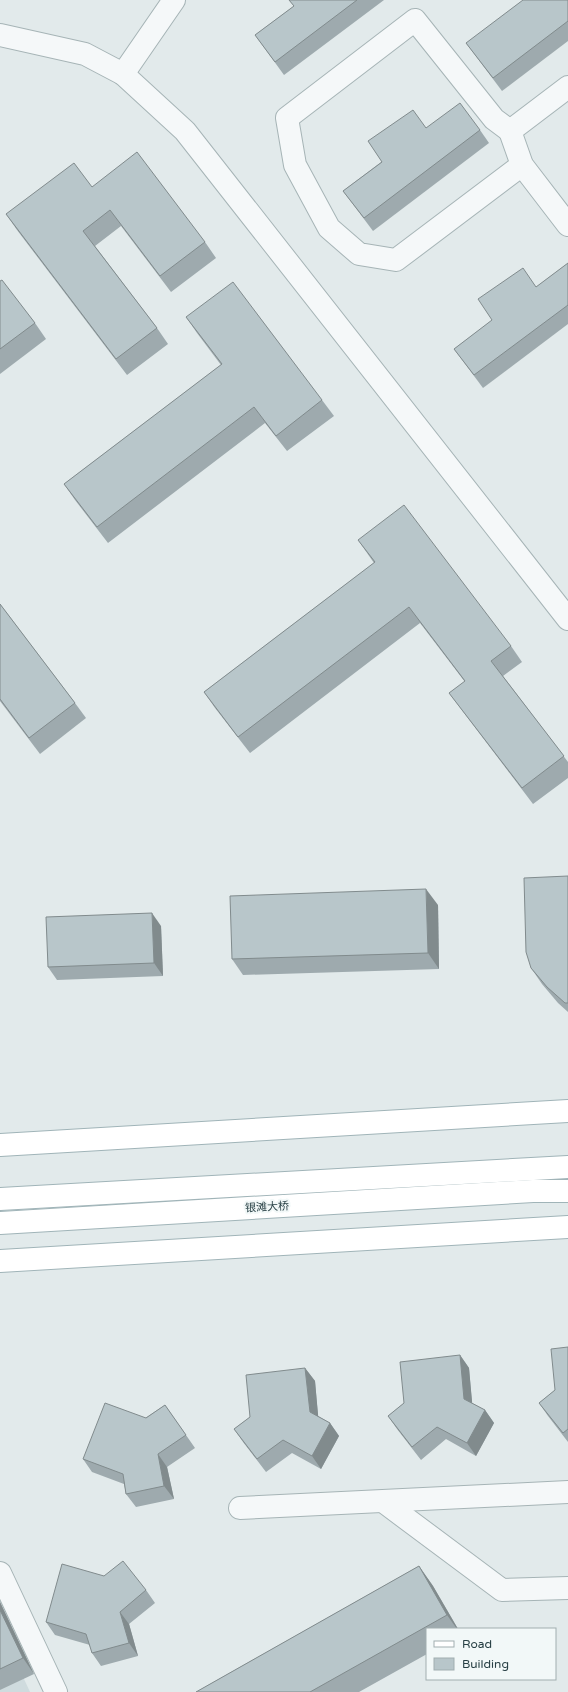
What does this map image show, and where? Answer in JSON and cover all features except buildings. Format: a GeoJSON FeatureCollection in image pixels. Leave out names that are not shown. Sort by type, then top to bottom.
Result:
{"type":"FeatureCollection","features":[{"type":"Feature","properties":{"kind":"main road"},"geometry":{"type":"LineString","coordinates":[[0,1145],[568,1112]]}},
{"type":"Feature","properties":{"kind":"main road"},"geometry":{"type":"LineString","coordinates":[[0,1199],[568,1167]]}},
{"type":"Feature","properties":{"kind":"main road","name":"银滩大桥"},"geometry":{"type":"LineString","coordinates":[[0,1223],[533,1191],[568,1191]]}},
{"type":"Feature","properties":{"kind":"main road"},"geometry":{"type":"LineString","coordinates":[[0,1261],[568,1226]]}},
{"type":"Feature","properties":{"kind":"street"},"geometry":{"type":"LineString","coordinates":[[123,74],[174,0]]}},
{"type":"Feature","properties":{"kind":"street"},"geometry":{"type":"LineString","coordinates":[[522,165],[396,260],[359,254],[329,228],[295,165],[287,118],[415,20],[494,119],[510,131],[522,165],[568,225]]}},
{"type":"Feature","properties":{"kind":"street"},"geometry":{"type":"LineString","coordinates":[[0,35],[85,54],[123,74],[185,131],[568,619]]}},
{"type":"Feature","properties":{"kind":"street"},"geometry":{"type":"LineString","coordinates":[[510,131],[568,87]]}},
{"type":"Feature","properties":{"kind":"street"},"geometry":{"type":"LineString","coordinates":[[240,1508],[568,1492]]}},
{"type":"Feature","properties":{"kind":"street"},"geometry":{"type":"LineString","coordinates":[[384,1502],[502,1590],[568,1588]]}},
{"type":"Feature","properties":{"kind":"street"},"geometry":{"type":"LineString","coordinates":[[0,1573],[56,1692]]}},
{"type":"Feature","properties":{"kind":"shaded area"},"geometry":{"type":"Polygon","coordinates":[[[0,1627],[30,1692],[0,1692],[0,1627]]]}}]}
